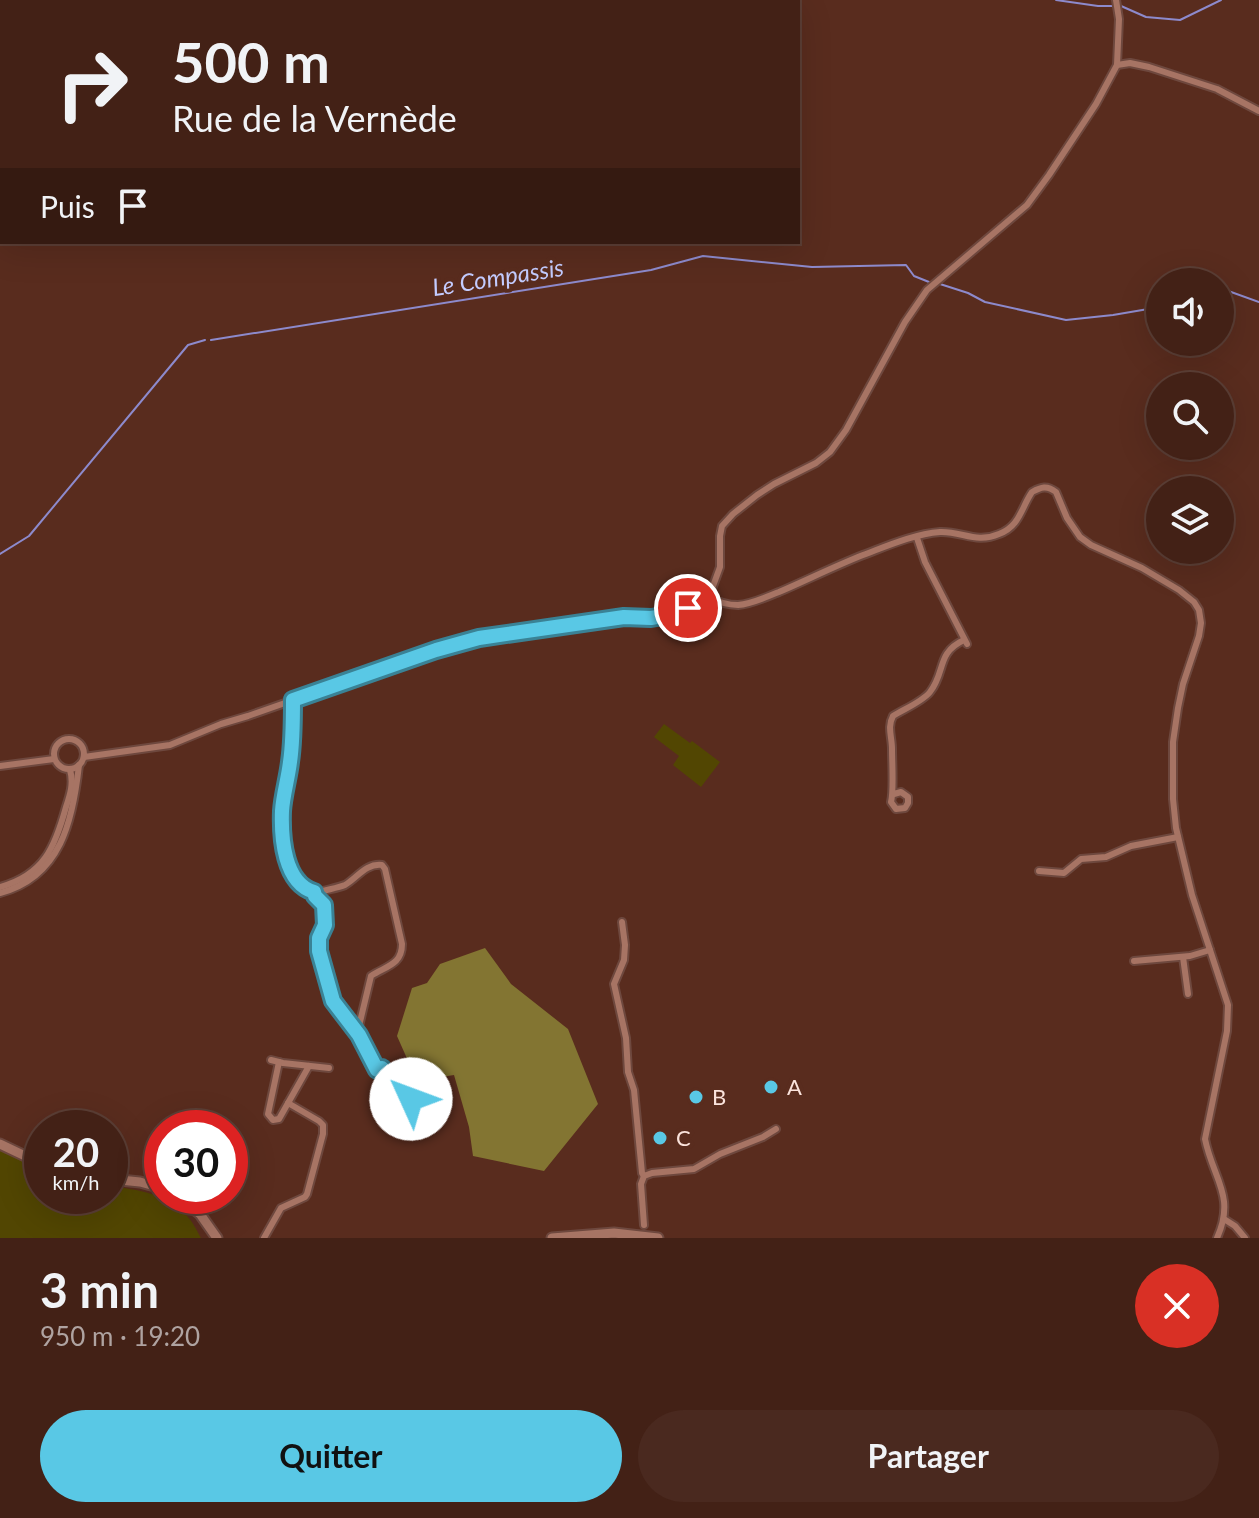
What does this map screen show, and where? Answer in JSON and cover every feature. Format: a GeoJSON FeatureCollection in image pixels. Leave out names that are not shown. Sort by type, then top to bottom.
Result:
{"type":"FeatureCollection","features":[{"type":"Feature","properties":{"kind":"main road"},"geometry":{"type":"LineString","coordinates":[[0,1144],[24,1155]]}},
{"type":"Feature","properties":{"kind":"main road"},"geometry":{"type":"LineString","coordinates":[[200,1214],[217,1238]]}},
{"type":"Feature","properties":{"kind":"main road"},"geometry":{"type":"LineString","coordinates":[[552,1238],[622,1233],[658,1238]]}},
{"type":"Feature","properties":{"kind":"street"},"geometry":{"type":"LineString","coordinates":[[84,757],[181,742],[221,724],[479,638],[624,617],[669,615],[709,597],[720,567],[722,526],[757,495],[830,452],[846,430],[918,300],[1027,205],[1049,175],[1096,104],[1117,65],[1116,0]]}},
{"type":"Feature","properties":{"kind":"street"},"geometry":{"type":"LineString","coordinates":[[1117,65],[1130,63],[1149,67],[1217,89],[1259,111]]}},
{"type":"Feature","properties":{"kind":"street"},"geometry":{"type":"LineString","coordinates":[[709,597],[724,603],[747,603],[860,556],[942,532],[983,539],[997,535],[1009,530],[1019,520],[1032,492],[1041,487],[1056,492],[1067,518],[1080,537],[1142,568],[1194,602],[1201,623],[1183,684],[1173,742],[1173,799],[1178,837],[1192,895],[1228,1005],[1228,1022],[1205,1139],[1225,1201],[1224,1219],[1217,1238]]}},
{"type":"Feature","properties":{"kind":"street"},"geometry":{"type":"LineString","coordinates":[[894,794],[891,786],[890,720],[928,695],[948,652],[953,646],[965,642],[925,562],[917,538]]}},
{"type":"Feature","properties":{"kind":"street"},"geometry":{"type":"LineString","coordinates":[[293,700],[290,762],[282,812],[283,840],[294,876],[305,890],[314,892],[342,887],[370,866],[382,865],[403,950],[398,961],[371,976],[359,1026],[355,1029]]}},
{"type":"Feature","properties":{"kind":"street"},"geometry":{"type":"LineString","coordinates":[[0,893],[21,885],[42,871],[59,849],[77,787],[79,765],[84,757],[79,743],[66,739],[57,744],[53,754],[61,767],[70,770],[79,765]]}},
{"type":"Feature","properties":{"kind":"street"},"geometry":{"type":"LineString","coordinates":[[0,766],[54,759]]}},
{"type":"Feature","properties":{"kind":"street"},"geometry":{"type":"LineString","coordinates":[[0,887],[38,866],[54,847],[72,787],[70,770]]}},
{"type":"Feature","properties":{"kind":"street"},"geometry":{"type":"LineString","coordinates":[[1039,871],[1064,873],[1081,859],[1106,857],[1131,846],[1178,837]]}},
{"type":"Feature","properties":{"kind":"street"},"geometry":{"type":"LineString","coordinates":[[314,892],[324,905],[325,925],[319,938],[319,951],[333,1001],[355,1029],[377,1070],[382,1068],[398,1095],[411,1099]]}},
{"type":"Feature","properties":{"kind":"street"},"geometry":{"type":"LineString","coordinates":[[622,922],[624,960],[614,984],[626,1038],[628,1072],[634,1090],[644,1176],[641,1184],[644,1225]]}},
{"type":"Feature","properties":{"kind":"street"},"geometry":{"type":"LineString","coordinates":[[1134,961],[1183,957],[1210,950]]}},
{"type":"Feature","properties":{"kind":"street"},"geometry":{"type":"LineString","coordinates":[[1183,957],[1188,994]]}},
{"type":"Feature","properties":{"kind":"street"},"geometry":{"type":"LineString","coordinates":[[309,1066],[279,1119],[273,1120],[268,1114],[275,1061],[329,1068]]}},
{"type":"Feature","properties":{"kind":"street"},"geometry":{"type":"LineString","coordinates":[[264,1238],[281,1208],[307,1194],[323,1134],[323,1125],[319,1121],[288,1103]]}},
{"type":"Feature","properties":{"kind":"street"},"geometry":{"type":"LineString","coordinates":[[644,1176],[694,1169],[776,1129]]}},
{"type":"Feature","properties":{"kind":"street"},"geometry":{"type":"LineString","coordinates":[[1224,1219],[1245,1238]]}},
{"type":"Feature","properties":{"kind":"shaded area"},"geometry":{"type":"Polygon","coordinates":[[[664,724],[720,762],[701,787],[673,765],[679,756],[654,737],[664,724]]]}},
{"type":"Feature","properties":{"kind":"shaded area"},"geometry":{"type":"Polygon","coordinates":[[[485,948],[511,984],[568,1029],[598,1104],[544,1171],[473,1156],[469,1127],[454,1075],[417,1081],[397,1036],[412,988],[427,983],[440,964],[485,948]]]}},
{"type":"Feature","properties":{"kind":"shaded area"},"geometry":{"type":"Polygon","coordinates":[[[0,1148],[24,1161],[24,1214],[128,1214],[128,1189],[144,1192],[144,1214],[185,1214],[201,1238],[0,1238],[0,1148]]]}},
{"type":"Feature","properties":{"kind":"waterway"},"geometry":{"type":"LineString","coordinates":[[1056,0],[1114,6]]}},
{"type":"Feature","properties":{"kind":"waterway"},"geometry":{"type":"LineString","coordinates":[[1121,6],[1146,17],[1180,20],[1221,0]]}},
{"type":"Feature","properties":{"kind":"waterway","name":"Le Compassis"},"geometry":{"type":"LineString","coordinates":[[211,340],[651,270],[703,256],[812,267],[906,265],[914,276],[929,282]]}},
{"type":"Feature","properties":{"kind":"waterway","name":"Le Compassis"},"geometry":{"type":"LineString","coordinates":[[940,284],[985,302],[1066,320],[1146,309]]}},
{"type":"Feature","properties":{"kind":"waterway","name":"Le Compassis"},"geometry":{"type":"LineString","coordinates":[[1234,293],[1259,302]]}},
{"type":"Feature","properties":{"kind":"waterway","name":"Le Compassis"},"geometry":{"type":"LineString","coordinates":[[0,554],[29,536],[188,345],[205,340]]}},
{"type":"Feature","properties":{"kind":"place","name":"A"},"geometry":{"type":"Point","coordinates":[771,1087]}},
{"type":"Feature","properties":{"kind":"place","name":"B"},"geometry":{"type":"Point","coordinates":[696,1097]}},
{"type":"Feature","properties":{"kind":"place","name":"C"},"geometry":{"type":"Point","coordinates":[660,1138]}},
{"type":"Feature","properties":{"kind":"route"},"geometry":{"type":"LineString","coordinates":[[411,1099],[398,1095],[382,1068],[377,1070],[359,1035],[333,1001],[319,951],[319,938],[325,925],[324,905],[314,892],[305,890],[294,876],[287,859],[282,812],[290,762],[293,700],[479,638],[624,617],[651,618],[688,608]]}}]}
